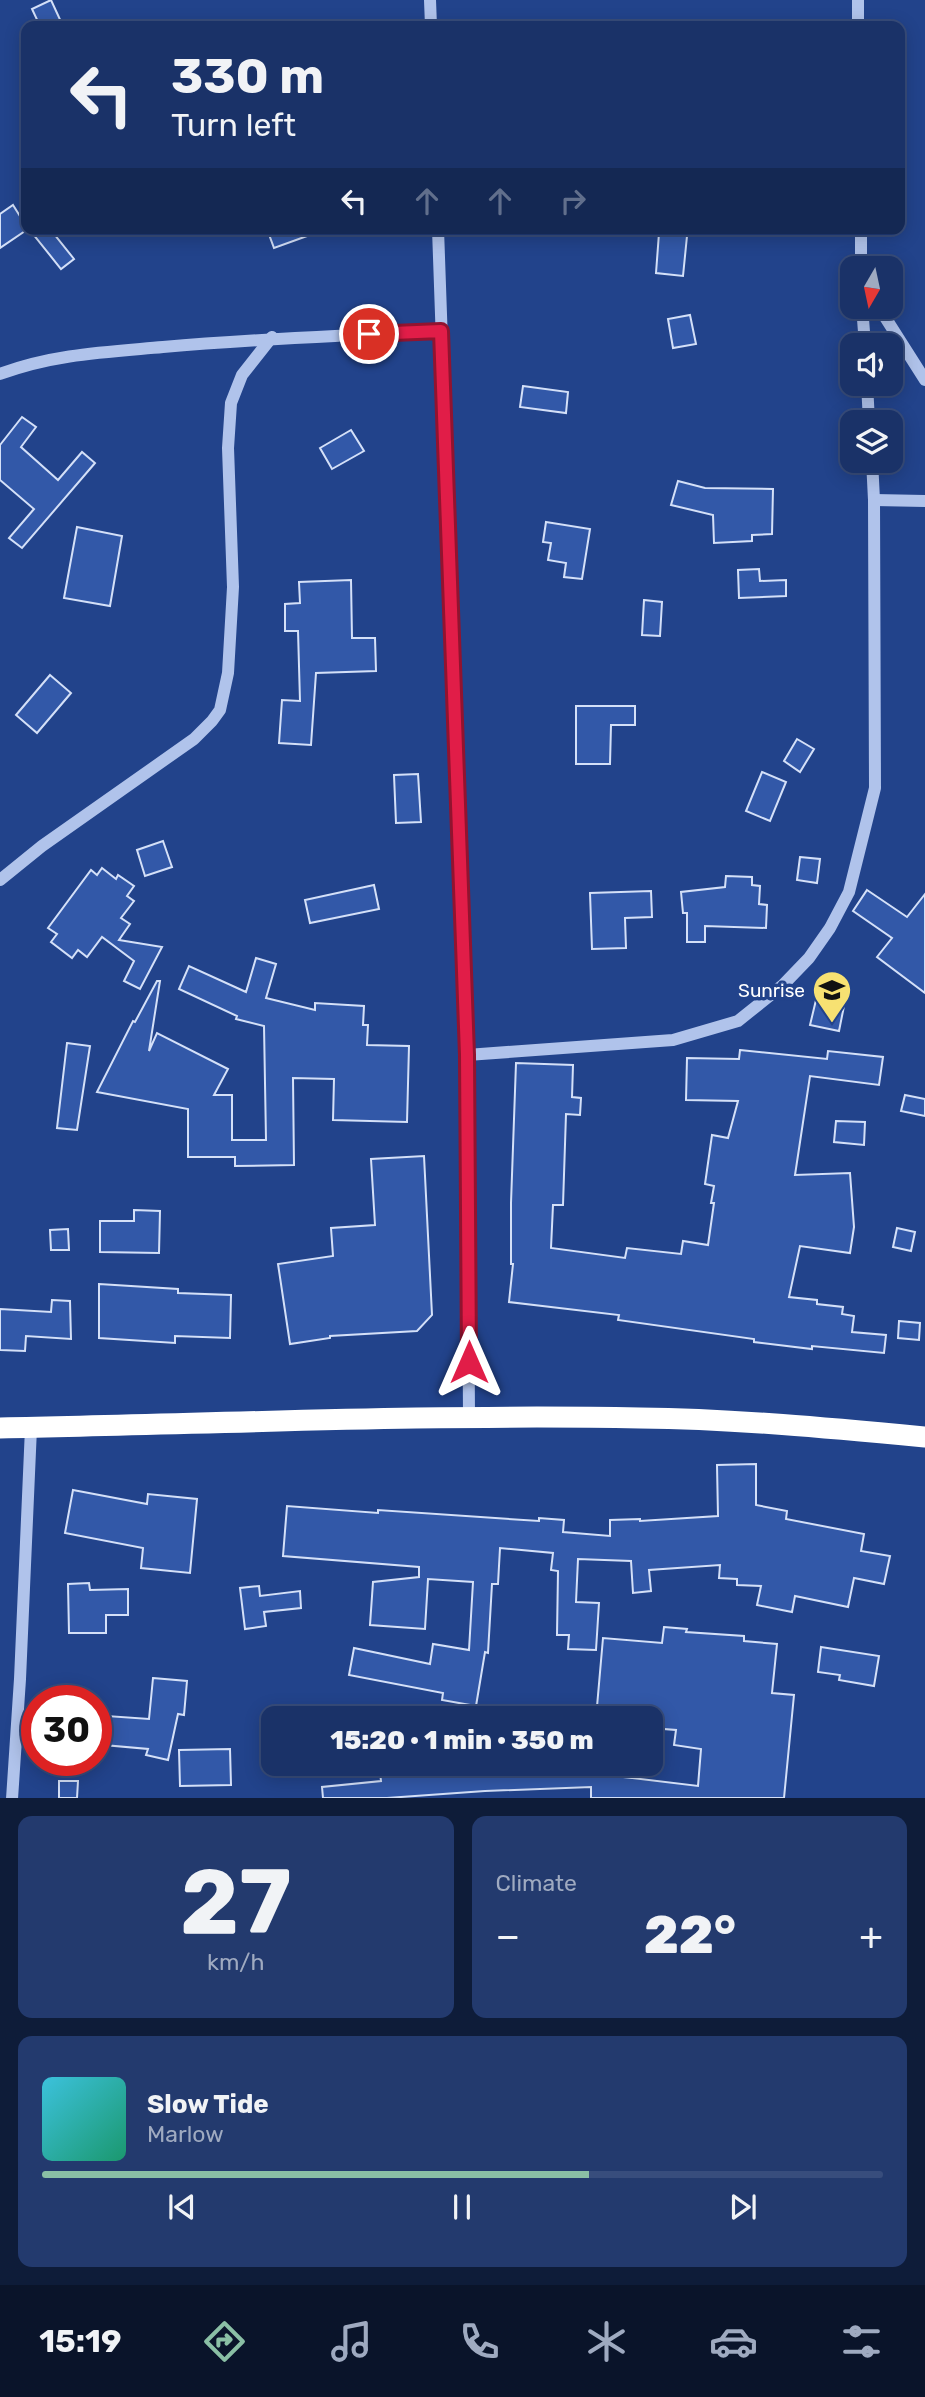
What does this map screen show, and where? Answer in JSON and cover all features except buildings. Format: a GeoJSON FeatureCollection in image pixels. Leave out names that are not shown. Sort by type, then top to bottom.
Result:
{"type":"FeatureCollection","features":[{"type":"Feature","properties":{"kind":"highway"},"geometry":{"type":"LineString","coordinates":[[0,1428],[202,1422],[642,1418],[925,1437]]}},
{"type":"Feature","properties":{"kind":"street"},"geometry":{"type":"LineString","coordinates":[[430,0],[431,21]]}},
{"type":"Feature","properties":{"kind":"street"},"geometry":{"type":"LineString","coordinates":[[858,0],[858,21]]}},
{"type":"Feature","properties":{"kind":"street"},"geometry":{"type":"LineString","coordinates":[[438,235],[467,1055],[470,1418]]}},
{"type":"Feature","properties":{"kind":"street"},"geometry":{"type":"LineString","coordinates":[[861,235],[862,256]]}},
{"type":"Feature","properties":{"kind":"street"},"geometry":{"type":"LineString","coordinates":[[886,319],[925,380]]}},
{"type":"Feature","properties":{"kind":"street"},"geometry":{"type":"LineString","coordinates":[[0,374],[34,362],[68,355],[272,337],[441,331]]}},
{"type":"Feature","properties":{"kind":"street"},"geometry":{"type":"LineString","coordinates":[[0,880],[42,846],[194,739],[220,710],[228,673],[233,587],[228,448],[231,402],[242,375],[272,337]]}},
{"type":"Feature","properties":{"kind":"street"},"geometry":{"type":"LineString","coordinates":[[467,1055],[673,1040],[738,1021],[783,985],[809,958],[830,928],[849,892],[875,788],[873,473]]}},
{"type":"Feature","properties":{"kind":"street"},"geometry":{"type":"LineString","coordinates":[[874,500],[925,501]]}},
{"type":"Feature","properties":{"kind":"street"},"geometry":{"type":"LineString","coordinates":[[12,1798],[31,1428]]}},
{"type":"Feature","properties":{"kind":"place","name":"Sunrise"},"geometry":{"type":"Point","coordinates":[832,1024]}},
{"type":"Feature","properties":{"kind":"route"},"geometry":{"type":"LineString","coordinates":[[369,334],[441,331],[467,1055],[469,1362]]}}]}
